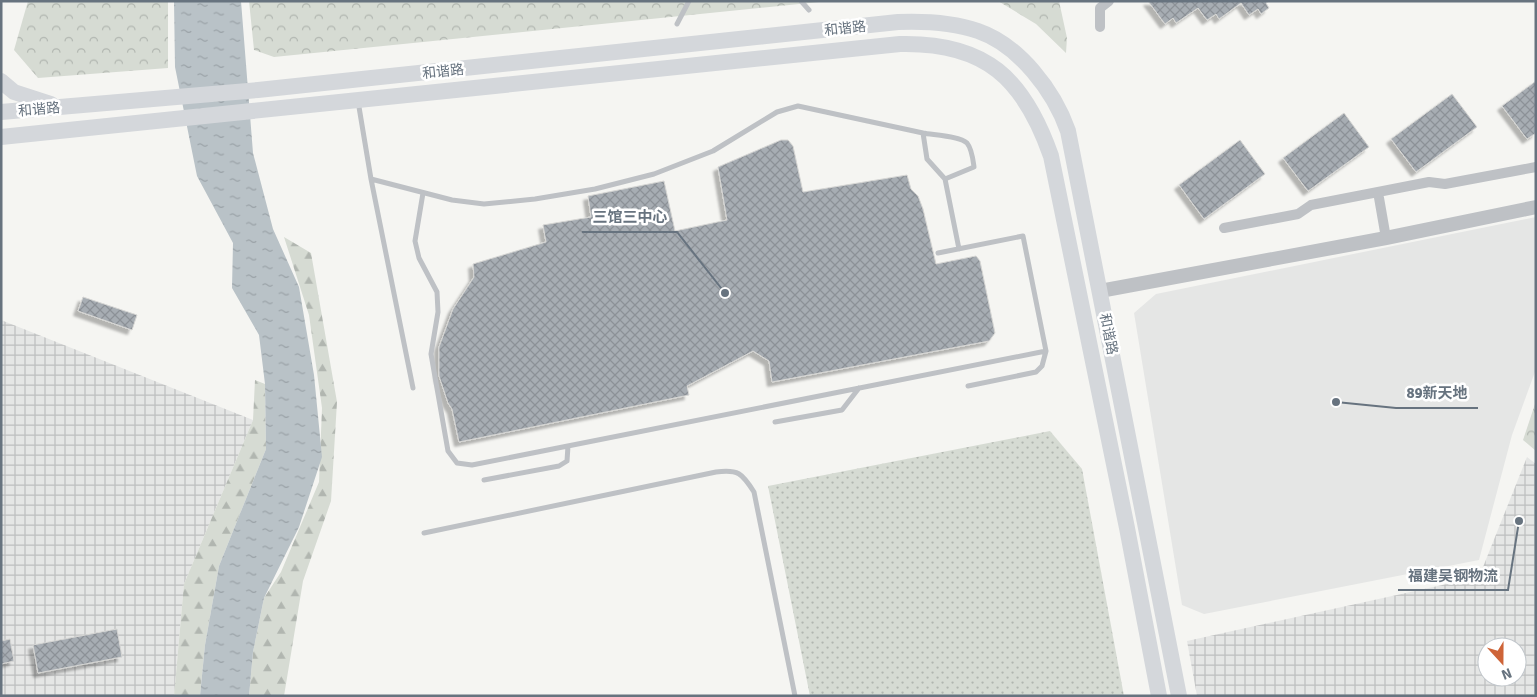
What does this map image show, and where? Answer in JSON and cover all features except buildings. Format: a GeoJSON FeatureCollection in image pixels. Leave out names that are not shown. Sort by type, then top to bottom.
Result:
{"type":"FeatureCollection","features":[{"type":"Feature","properties":{"kind":"main road","name":"和谐路"},"geometry":{"type":"LineString","coordinates":[[1,112],[258,90],[898,22],[921,21],[979,31],[1003,44],[1029,68],[1052,95],[1068,130],[1179,696]]}},
{"type":"Feature","properties":{"kind":"main road","name":"和谐路"},"geometry":{"type":"LineString","coordinates":[[1,137],[900,44],[915,44],[960,52],[978,59],[999,70],[1013,83],[1044,136],[1051,156],[1127,528],[1159,696]]}},
{"type":"Feature","properties":{"kind":"main road"},"geometry":{"type":"LineString","coordinates":[[1,81],[14,92],[62,107]]}},
{"type":"Feature","properties":{"kind":"street"},"geometry":{"type":"LineString","coordinates":[[1100,27],[1100,8],[1109,1]]}},
{"type":"Feature","properties":{"kind":"street"},"geometry":{"type":"LineString","coordinates":[[1224,228],[1298,214],[1311,205],[1429,182],[1445,184],[1536,168]]}},
{"type":"Feature","properties":{"kind":"street"},"geometry":{"type":"LineString","coordinates":[[1378,192],[1386,238]]}},
{"type":"Feature","properties":{"kind":"street"},"geometry":{"type":"LineString","coordinates":[[1100,291],[1536,208]]}},
{"type":"Feature","properties":{"kind":"lane"},"geometry":{"type":"LineString","coordinates":[[677,24],[689,1]]}},
{"type":"Feature","properties":{"kind":"lane"},"geometry":{"type":"LineString","coordinates":[[801,1],[809,10]]}},
{"type":"Feature","properties":{"kind":"lane"},"geometry":{"type":"LineString","coordinates":[[358,101],[371,179],[413,388]]}},
{"type":"Feature","properties":{"kind":"lane"},"geometry":{"type":"LineString","coordinates":[[371,179],[452,200],[484,204],[595,189],[654,174],[713,151],[778,112],[798,106],[957,139],[966,143],[971,152],[974,167],[945,179]]}},
{"type":"Feature","properties":{"kind":"lane"},"geometry":{"type":"LineString","coordinates":[[923,133],[927,159],[945,179],[959,249]]}},
{"type":"Feature","properties":{"kind":"lane"},"geometry":{"type":"LineString","coordinates":[[423,193],[415,241],[419,258],[437,292],[438,312],[431,354],[448,451],[456,463],[472,465],[1046,351]]}},
{"type":"Feature","properties":{"kind":"lane"},"geometry":{"type":"LineString","coordinates":[[938,253],[1023,236],[1046,351],[1042,366],[1036,372],[968,386]]}},
{"type":"Feature","properties":{"kind":"lane"},"geometry":{"type":"LineString","coordinates":[[775,422],[842,410],[859,388]]}},
{"type":"Feature","properties":{"kind":"lane"},"geometry":{"type":"LineString","coordinates":[[484,480],[559,466],[567,461],[568,446]]}},
{"type":"Feature","properties":{"kind":"lane"},"geometry":{"type":"LineString","coordinates":[[424,533],[706,474],[734,471],[746,480],[754,492],[795,696]]}},
{"type":"Feature","properties":{"kind":"shaded area"},"geometry":{"type":"Polygon","coordinates":[[[1536,217],[1536,369],[1512,435],[1479,560],[1204,614],[1182,605],[1134,313],[1156,294],[1536,217]]]}},
{"type":"Feature","properties":{"kind":"shaded area"},"geometry":{"type":"Polygon","coordinates":[[[1,320],[253,420],[184,584],[174,696],[1,696],[1,320]]]}},
{"type":"Feature","properties":{"kind":"shaded area"},"geometry":{"type":"Polygon","coordinates":[[[1527,457],[1536,464],[1536,696],[1197,696],[1187,641],[1479,577],[1527,457]]]}},
{"type":"Feature","properties":{"kind":"green space"},"geometry":{"type":"Polygon","coordinates":[[[28,1],[168,1],[168,68],[38,78],[14,50],[28,1]]]}},
{"type":"Feature","properties":{"kind":"green space"},"geometry":{"type":"Polygon","coordinates":[[[249,1],[829,1],[274,57],[254,50],[249,1]]]}},
{"type":"Feature","properties":{"kind":"green space"},"geometry":{"type":"Polygon","coordinates":[[[998,1],[1059,1],[1067,38],[1066,53],[1036,24],[998,1]]]}},
{"type":"Feature","properties":{"kind":"green space"},"geometry":{"type":"Polygon","coordinates":[[[284,237],[311,253],[337,402],[331,501],[303,581],[284,696],[249,696],[253,652],[264,598],[281,572],[319,482],[322,408],[309,315],[284,237]]]}},
{"type":"Feature","properties":{"kind":"green space"},"geometry":{"type":"Polygon","coordinates":[[[255,380],[265,384],[266,449],[219,566],[205,645],[200,696],[174,696],[184,584],[253,420],[255,380]]]}},
{"type":"Feature","properties":{"kind":"green space"},"geometry":{"type":"Polygon","coordinates":[[[1536,401],[1536,451],[1523,440],[1536,401]]]}},
{"type":"Feature","properties":{"kind":"green space"},"geometry":{"type":"Polygon","coordinates":[[[1050,431],[1082,469],[1124,696],[810,696],[768,486],[1050,431]]]}},
{"type":"Feature","properties":{"kind":"water"},"geometry":{"type":"Polygon","coordinates":[[[174,1],[241,1],[253,153],[273,229],[299,287],[314,375],[322,457],[299,527],[264,598],[253,652],[249,696],[200,696],[205,645],[219,566],[266,449],[265,384],[259,335],[232,288],[233,243],[197,176],[175,67],[174,1]]]}},
{"type":"Feature","properties":{"kind":"place","name":"三馆三中心"},"geometry":{"type":"Point","coordinates":[725,293]}},
{"type":"Feature","properties":{"kind":"place","name":"89新天地"},"geometry":{"type":"Point","coordinates":[1336,402]}},
{"type":"Feature","properties":{"kind":"place","name":"福建吴钢物流"},"geometry":{"type":"Point","coordinates":[1519,521]}}]}
